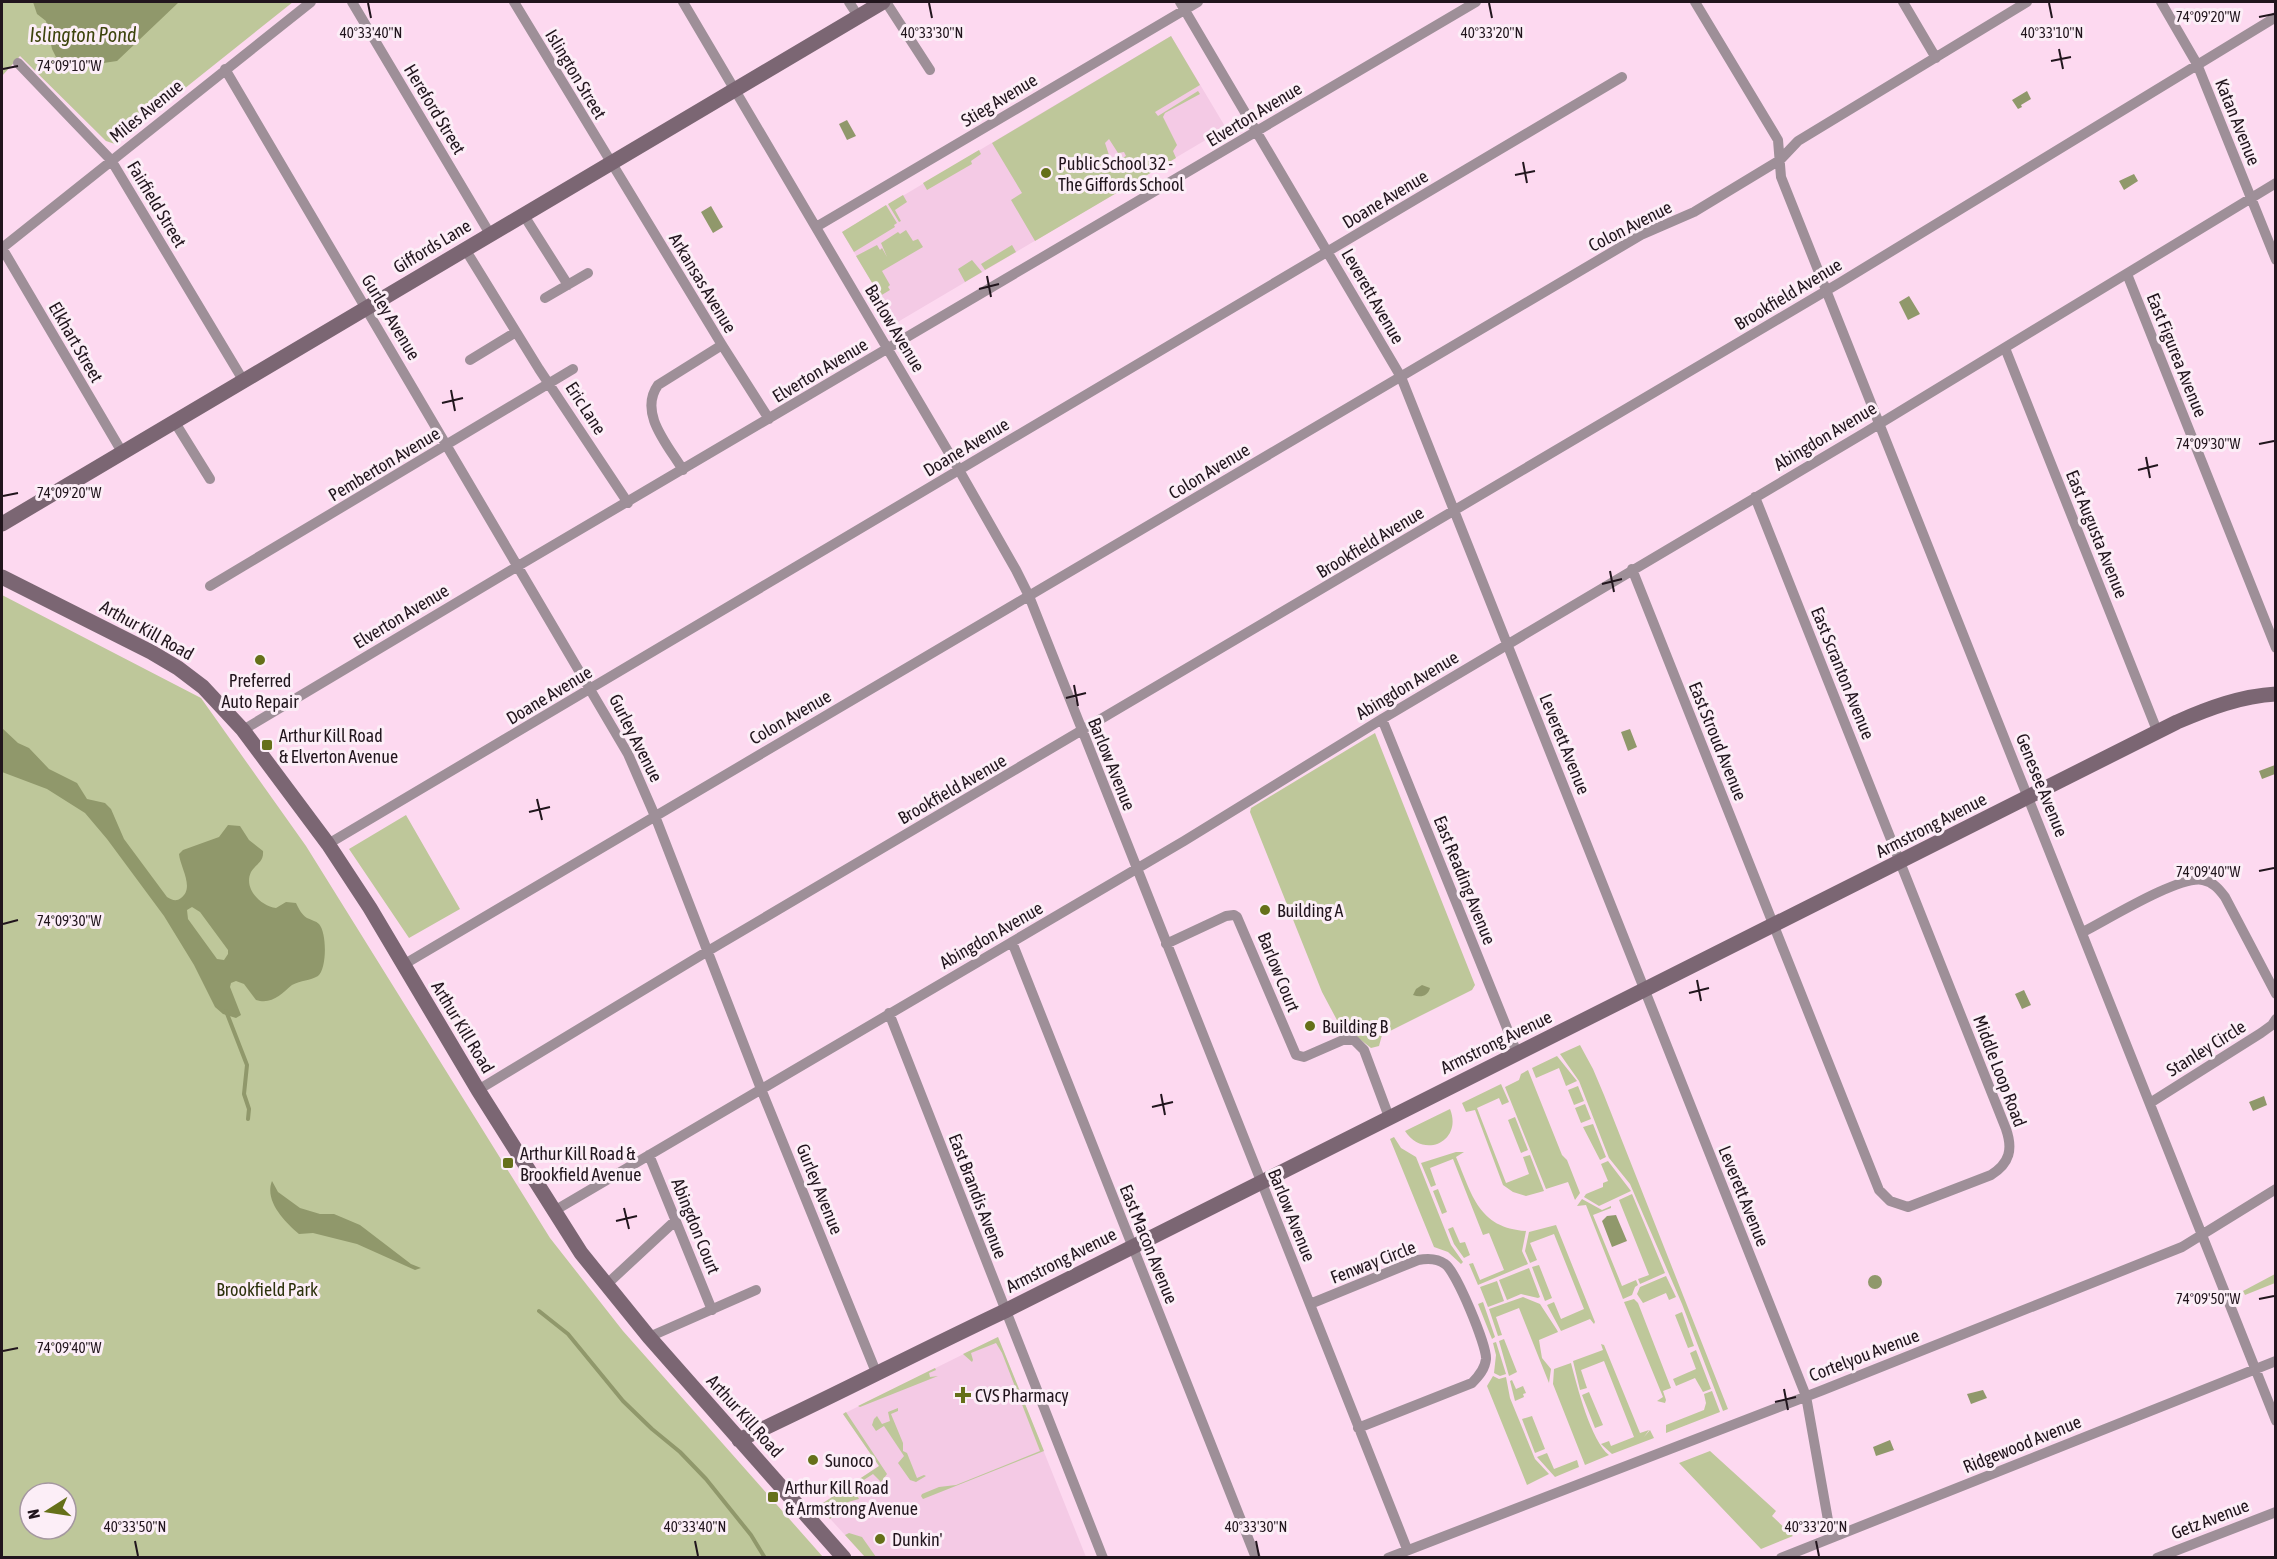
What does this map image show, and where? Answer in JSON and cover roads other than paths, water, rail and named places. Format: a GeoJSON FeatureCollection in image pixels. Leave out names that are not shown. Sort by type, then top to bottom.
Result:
{"type":"FeatureCollection","features":[{"type":"Feature","properties":{"kind":"street","name":"Miles Avenue"},"geometry":{"type":"LineString","coordinates":[[2,248],[311,2]]}},
{"type":"Feature","properties":{"kind":"street","name":"Hereford Street"},"geometry":{"type":"LineString","coordinates":[[352,2],[490,234]]}},
{"type":"Feature","properties":{"kind":"street","name":"Islington Street"},"geometry":{"type":"LineString","coordinates":[[514,2],[611,163]]}},
{"type":"Feature","properties":{"kind":"street","name":"Barlow Avenue"},"geometry":{"type":"LineString","coordinates":[[683,2],[959,470],[1029,596],[1081,732],[1407,1549]]}},
{"type":"Feature","properties":{"kind":"street"},"geometry":{"type":"LineString","coordinates":[[849,2],[858,16]]}},
{"type":"Feature","properties":{"kind":"street","name":"Giffords Lane"},"geometry":{"type":"LineString","coordinates":[[2,524],[885,2]]}},
{"type":"Feature","properties":{"kind":"street"},"geometry":{"type":"LineString","coordinates":[[885,2],[930,70]]}},
{"type":"Feature","properties":{"kind":"street","name":"Stieg Avenue"},"geometry":{"type":"LineString","coordinates":[[816,227],[1182,6],[1198,2]]}},
{"type":"Feature","properties":{"kind":"street","name":"Elverton Avenue"},"geometry":{"type":"LineString","coordinates":[[243,730],[1476,2]]}},
{"type":"Feature","properties":{"kind":"street","name":"Genesee Avenue"},"geometry":{"type":"LineString","coordinates":[[1695,2],[1779,140],[1781,177],[2276,1421]]}},
{"type":"Feature","properties":{"kind":"street"},"geometry":{"type":"LineString","coordinates":[[1903,2],[1936,58]]}},
{"type":"Feature","properties":{"kind":"street","name":"Colon Avenue"},"geometry":{"type":"LineString","coordinates":[[403,965],[1641,235],[1694,213],[1780,160],[1798,141],[2027,2]]}},
{"type":"Feature","properties":{"kind":"street","name":"Katan Avenue"},"geometry":{"type":"LineString","coordinates":[[2162,2],[2197,64],[2276,260]]}},
{"type":"Feature","properties":{"kind":"street","name":"Leverett Avenue"},"geometry":{"type":"LineString","coordinates":[[1182,6],[1401,377],[1806,1396],[1830,1538]]}},
{"type":"Feature","properties":{"kind":"street","name":"Brookfield Avenue"},"geometry":{"type":"LineString","coordinates":[[478,1090],[708,951],[1827,291],[2276,17]]}},
{"type":"Feature","properties":{"kind":"street","name":"Fairfield Street"},"geometry":{"type":"LineString","coordinates":[[18,63],[111,160],[243,380]]}},
{"type":"Feature","properties":{"kind":"street","name":"Gurley Avenue"},"geometry":{"type":"LineString","coordinates":[[225,69],[628,753],[876,1372]]}},
{"type":"Feature","properties":{"kind":"street","name":"Doane Avenue"},"geometry":{"type":"LineString","coordinates":[[328,844],[1622,77]]}},
{"type":"Feature","properties":{"kind":"street","name":"Arkansas Avenue"},"geometry":{"type":"LineString","coordinates":[[611,163],[770,419]]}},
{"type":"Feature","properties":{"kind":"street","name":"Abingdon Avenue"},"geometry":{"type":"LineString","coordinates":[[554,1211],[1136,869],[2276,183]]}},
{"type":"Feature","properties":{"kind":"street"},"geometry":{"type":"LineString","coordinates":[[524,214],[568,285]]}},
{"type":"Feature","properties":{"kind":"street","name":"Elkhart Street"},"geometry":{"type":"LineString","coordinates":[[2,248],[122,452]]}},
{"type":"Feature","properties":{"kind":"street","name":"Eric Lane"},"geometry":{"type":"LineString","coordinates":[[465,249],[516,332],[628,503]]}},
{"type":"Feature","properties":{"kind":"street"},"geometry":{"type":"LineString","coordinates":[[545,298],[588,273]]}},
{"type":"Feature","properties":{"kind":"street","name":"East Figurea Avenue"},"geometry":{"type":"LineString","coordinates":[[2127,274],[2276,648]]}},
{"type":"Feature","properties":{"kind":"street"},"geometry":{"type":"LineString","coordinates":[[470,360],[516,332]]}},
{"type":"Feature","properties":{"kind":"street"},"geometry":{"type":"LineString","coordinates":[[683,470],[657,428],[651,404],[652,393],[658,385],[722,345]]}},
{"type":"Feature","properties":{"kind":"street","name":"East Augusta Avenue"},"geometry":{"type":"LineString","coordinates":[[2005,348],[2158,733]]}},
{"type":"Feature","properties":{"kind":"street","name":"Pemberton Avenue"},"geometry":{"type":"LineString","coordinates":[[210,586],[573,369]]}},
{"type":"Feature","properties":{"kind":"street"},"geometry":{"type":"LineString","coordinates":[[174,421],[210,479]]}},
{"type":"Feature","properties":{"kind":"street","name":"East Scranton Avenue"},"geometry":{"type":"LineString","coordinates":[[1755,497],[1900,862]]}},
{"type":"Feature","properties":{"kind":"street","name":"East Stroud Avenue"},"geometry":{"type":"LineString","coordinates":[[1632,569],[1773,926]]}},
{"type":"Feature","properties":{"kind":"street","name":"Arthur Kill Road"},"geometry":{"type":"LineString","coordinates":[[2,577],[151,652],[178,668],[203,687],[243,730],[328,844],[370,908],[478,1090],[581,1253],[649,1337],[844,1557]]}},
{"type":"Feature","properties":{"kind":"street","name":"Armstrong Avenue"},"geometry":{"type":"LineString","coordinates":[[739,1440],[793,1416],[876,1372],[1005,1311],[2202,711],[2233,701],[2276,694]]}},
{"type":"Feature","properties":{"kind":"street","name":"East Reading Avenue"},"geometry":{"type":"LineString","coordinates":[[1382,719],[1517,1053]]}},
{"type":"Feature","properties":{"kind":"street","name":"Middle Loop Road"},"geometry":{"type":"LineString","coordinates":[[1773,926],[1877,1185],[1884,1196],[1898,1205],[1908,1207],[1991,1175],[2006,1162],[2010,1154],[2009,1138],[1900,862]]}},
{"type":"Feature","properties":{"kind":"street"},"geometry":{"type":"LineString","coordinates":[[2083,932],[2178,883],[2203,880],[2219,889],[2225,897],[2276,994]]}},
{"type":"Feature","properties":{"kind":"street","name":"Barlow Court"},"geometry":{"type":"LineString","coordinates":[[1166,944],[1226,916],[1234,915],[1239,920],[1296,1055],[1304,1057],[1343,1040],[1354,1040],[1364,1050],[1389,1117]]}},
{"type":"Feature","properties":{"kind":"street","name":"East Macon Avenue"},"geometry":{"type":"LineString","coordinates":[[1012,942],[1256,1557]]}},
{"type":"Feature","properties":{"kind":"street","name":"East Brandis Avenue"},"geometry":{"type":"LineString","coordinates":[[889,1013],[1103,1557]]}},
{"type":"Feature","properties":{"kind":"street","name":"Stanley Circle"},"geometry":{"type":"LineString","coordinates":[[2150,1102],[2261,1033],[2276,1019]]}},
{"type":"Feature","properties":{"kind":"street","name":"Abingdon Court"},"geometry":{"type":"LineString","coordinates":[[649,1155],[712,1310]]}},
{"type":"Feature","properties":{"kind":"street","name":"Cortelyou Avenue"},"geometry":{"type":"LineString","coordinates":[[1388,1557],[1806,1396],[2182,1247],[2276,1189]]}},
{"type":"Feature","properties":{"kind":"street"},"geometry":{"type":"LineString","coordinates":[[606,1285],[675,1221]]}},
{"type":"Feature","properties":{"kind":"street","name":"Fenway Circle"},"geometry":{"type":"LineString","coordinates":[[1310,1304],[1418,1260],[1437,1260],[1453,1272],[1483,1343],[1486,1359],[1484,1367],[1472,1383],[1358,1428]]}},
{"type":"Feature","properties":{"kind":"street"},"geometry":{"type":"LineString","coordinates":[[649,1337],[756,1290]]}},
{"type":"Feature","properties":{"kind":"street","name":"Ridgewood Avenue"},"geometry":{"type":"LineString","coordinates":[[1789,1556],[2276,1361]]}},
{"type":"Feature","properties":{"kind":"street","name":"Getz Avenue"},"geometry":{"type":"LineString","coordinates":[[2157,1557],[2276,1512]]}},
{"type":"Feature","properties":{"kind":"water","name":"Islington Pond"},"geometry":{"type":"Polygon","coordinates":[[[33,2],[179,2],[117,61],[76,67],[56,57],[46,21],[37,14],[33,2]]]}},
{"type":"Feature","properties":{"kind":"water"},"geometry":{"type":"Polygon","coordinates":[[[2027,91],[2031,99],[2018,109],[2012,100],[2027,91]]]}},
{"type":"Feature","properties":{"kind":"water"},"geometry":{"type":"Polygon","coordinates":[[[847,120],[856,136],[847,140],[839,124],[847,120]]]}},
{"type":"Feature","properties":{"kind":"water"},"geometry":{"type":"Polygon","coordinates":[[[2134,174],[2138,181],[2124,190],[2119,181],[2134,174]]]}},
{"type":"Feature","properties":{"kind":"water"},"geometry":{"type":"Polygon","coordinates":[[[711,206],[723,227],[713,233],[701,212],[711,206]]]}},
{"type":"Feature","properties":{"kind":"water"},"geometry":{"type":"Polygon","coordinates":[[[1909,296],[1920,314],[1908,320],[1899,302],[1909,296]]]}},
{"type":"Feature","properties":{"kind":"water"},"geometry":{"type":"Polygon","coordinates":[[[2,728],[18,743],[29,748],[49,769],[77,783],[87,799],[105,803],[111,809],[124,839],[167,897],[174,900],[181,898],[187,889],[179,854],[183,850],[219,837],[228,825],[240,826],[249,840],[263,851],[261,860],[249,878],[249,885],[255,896],[270,907],[276,908],[286,902],[296,903],[303,915],[318,923],[322,929],[325,951],[321,972],[315,978],[292,985],[276,998],[267,1001],[256,1000],[244,984],[236,981],[231,983],[230,987],[241,1015],[236,1018],[223,1014],[215,1007],[194,965],[164,916],[85,813],[47,789],[2,772],[2,728]],[[192,907],[187,910],[188,919],[217,959],[224,960],[228,950],[200,912],[192,907]]]}},
{"type":"Feature","properties":{"kind":"water"},"geometry":{"type":"Polygon","coordinates":[[[1630,729],[1637,747],[1628,751],[1621,732],[1630,729]]]}},
{"type":"Feature","properties":{"kind":"water"},"geometry":{"type":"Polygon","coordinates":[[[2275,765],[2275,774],[2262,779],[2259,771],[2275,765]]]}},
{"type":"Feature","properties":{"kind":"water"},"geometry":{"type":"Polygon","coordinates":[[[1422,985],[1430,988],[1428,993],[1421,996],[1413,995],[1416,989],[1422,985]]]}},
{"type":"Feature","properties":{"kind":"water"},"geometry":{"type":"Polygon","coordinates":[[[2024,990],[2031,1005],[2022,1009],[2015,994],[2024,990]]]}},
{"type":"Feature","properties":{"kind":"water"},"geometry":{"type":"Polygon","coordinates":[[[2264,1096],[2267,1105],[2253,1111],[2249,1102],[2264,1096]]]}},
{"type":"Feature","properties":{"kind":"water"},"geometry":{"type":"Polygon","coordinates":[[[272,1181],[278,1192],[300,1208],[320,1214],[334,1214],[360,1225],[411,1264],[421,1268],[415,1270],[357,1244],[313,1233],[299,1234],[282,1217],[273,1203],[270,1189],[272,1181]]]}},
{"type":"Feature","properties":{"kind":"water"},"geometry":{"type":"Polygon","coordinates":[[[1616,1215],[1627,1241],[1612,1247],[1602,1221],[1607,1216],[1616,1215]]]}},
{"type":"Feature","properties":{"kind":"water"},"geometry":{"type":"Polygon","coordinates":[[[1875,1275],[1880,1277],[1882,1282],[1880,1287],[1875,1289],[1870,1287],[1868,1282],[1870,1277],[1875,1275]]]}},
{"type":"Feature","properties":{"kind":"water"},"geometry":{"type":"Polygon","coordinates":[[[1983,1390],[1987,1398],[1971,1404],[1967,1394],[1983,1390]]]}},
{"type":"Feature","properties":{"kind":"water"},"geometry":{"type":"Polygon","coordinates":[[[1890,1440],[1894,1450],[1876,1456],[1873,1447],[1890,1440]]]}},
{"type":"Feature","properties":{"kind":"waterway"},"geometry":{"type":"LineString","coordinates":[[226,1011],[247,1065],[244,1094],[249,1109],[248,1119]]}},
{"type":"Feature","properties":{"kind":"waterway"},"geometry":{"type":"LineString","coordinates":[[539,1311],[568,1334],[623,1401],[680,1452],[706,1479],[751,1535],[765,1558]]}},
{"type":"Feature","properties":{"kind":"place","name":"Public School 32 - The Giffords School"},"geometry":{"type":"Point","coordinates":[1046,173]}},
{"type":"Feature","properties":{"kind":"place","name":"Preferred Auto Repair"},"geometry":{"type":"Point","coordinates":[260,660]}},
{"type":"Feature","properties":{"kind":"place","name":"Arthur Kill Road & Elverton Avenue"},"geometry":{"type":"Point","coordinates":[267,745]}},
{"type":"Feature","properties":{"kind":"place","name":"Building A"},"geometry":{"type":"Point","coordinates":[1265,910]}},
{"type":"Feature","properties":{"kind":"place","name":"Building B"},"geometry":{"type":"Point","coordinates":[1310,1026]}},
{"type":"Feature","properties":{"kind":"place","name":"Arthur Kill Road & Brookfield Avenue"},"geometry":{"type":"Point","coordinates":[508,1163]}},
{"type":"Feature","properties":{"kind":"place","name":"CVS Pharmacy"},"geometry":{"type":"Point","coordinates":[963,1395]}},
{"type":"Feature","properties":{"kind":"place","name":"Sunoco"},"geometry":{"type":"Point","coordinates":[813,1460]}},
{"type":"Feature","properties":{"kind":"place","name":"Arthur Kill Road & Armstrong Avenue"},"geometry":{"type":"Point","coordinates":[773,1497]}},
{"type":"Feature","properties":{"kind":"place","name":"Dunkin'"},"geometry":{"type":"Point","coordinates":[880,1539]}},
{"type":"Feature","properties":{"kind":"park label","name":"Brookfield Park"},"geometry":{"type":"Point","coordinates":[267,1289]}}]}
